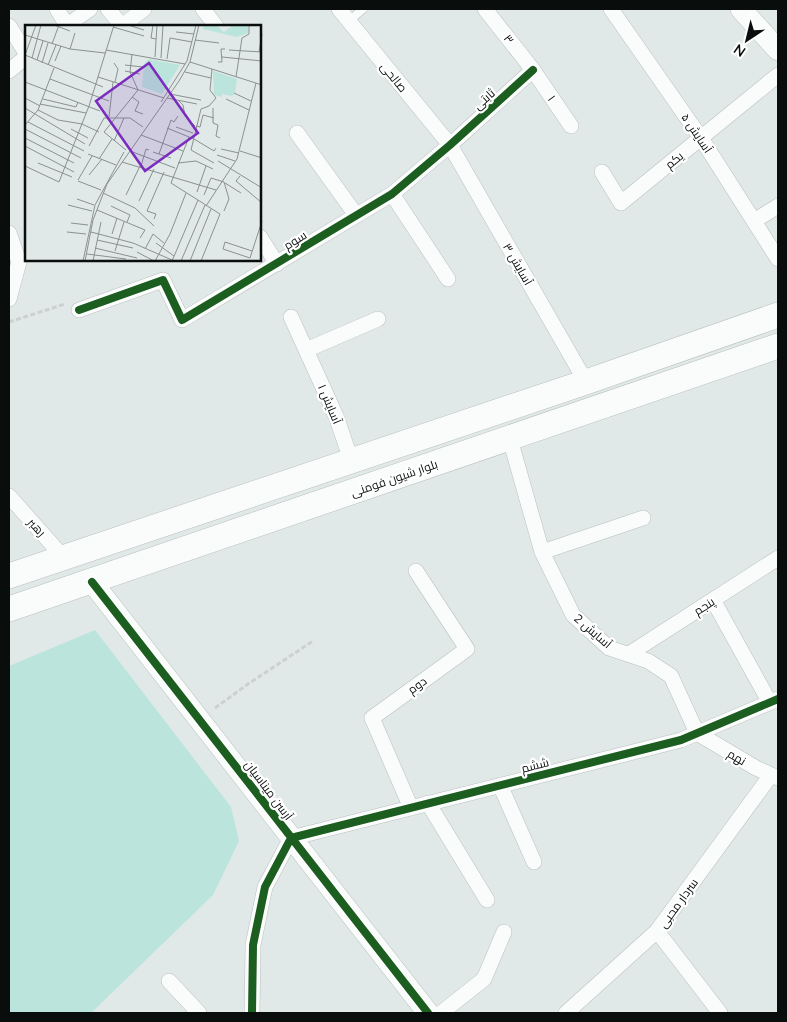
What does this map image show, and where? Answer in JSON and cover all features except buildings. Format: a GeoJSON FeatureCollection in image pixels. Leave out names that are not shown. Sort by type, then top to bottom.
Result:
{"type":"FeatureCollection","features":[{"type":"Feature","properties":{"kind":"main road"},"geometry":{"type":"LineString","coordinates":[[9,576],[586,382],[778,315]]}},
{"type":"Feature","properties":{"kind":"main road","name":"بلوار شیون فومنی"},"geometry":{"type":"LineString","coordinates":[[9,609],[778,346]]}},
{"type":"Feature","properties":{"kind":"street"},"geometry":{"type":"LineString","coordinates":[[57,9],[65,25]]}},
{"type":"Feature","properties":{"kind":"street"},"geometry":{"type":"LineString","coordinates":[[67,25],[90,9]]}},
{"type":"Feature","properties":{"kind":"street"},"geometry":{"type":"LineString","coordinates":[[108,9],[121,25]]}},
{"type":"Feature","properties":{"kind":"street"},"geometry":{"type":"LineString","coordinates":[[123,25],[144,9]]}},
{"type":"Feature","properties":{"kind":"street"},"geometry":{"type":"LineString","coordinates":[[203,9],[215,25]]}},
{"type":"Feature","properties":{"kind":"street","name":"صالحی"},"geometry":{"type":"LineString","coordinates":[[339,9],[450,145]]}},
{"type":"Feature","properties":{"kind":"street","name":"۳"},"geometry":{"type":"LineString","coordinates":[[485,9],[533,70]]}},
{"type":"Feature","properties":{"kind":"street","name":"آسایش ۵"},"geometry":{"type":"LineString","coordinates":[[611,9],[701,138],[778,259]]}},
{"type":"Feature","properties":{"kind":"street"},"geometry":{"type":"LineString","coordinates":[[747,11],[778,50]]}},
{"type":"Feature","properties":{"kind":"street"},"geometry":{"type":"LineString","coordinates":[[9,26],[25,51]]}},
{"type":"Feature","properties":{"kind":"street"},"geometry":{"type":"LineString","coordinates":[[9,71],[25,58]]}},
{"type":"Feature","properties":{"kind":"street","name":"۱"},"geometry":{"type":"LineString","coordinates":[[533,70],[571,126]]}},
{"type":"Feature","properties":{"kind":"street","name":"ثابتی"},"geometry":{"type":"LineString","coordinates":[[450,145],[533,70]]}},
{"type":"Feature","properties":{"kind":"street","name":"یکم"},"geometry":{"type":"LineString","coordinates":[[602,172],[621,203],[778,75]]}},
{"type":"Feature","properties":{"kind":"street"},"geometry":{"type":"LineString","coordinates":[[297,133],[356,215]]}},
{"type":"Feature","properties":{"kind":"street","name":"سوم"},"geometry":{"type":"LineString","coordinates":[[79,310],[163,280],[182,320],[392,194],[450,145]]}},
{"type":"Feature","properties":{"kind":"street","name":"آسایش ۳"},"geometry":{"type":"LineString","coordinates":[[450,145],[586,382]]}},
{"type":"Feature","properties":{"kind":"street"},"geometry":{"type":"LineString","coordinates":[[392,194],[448,279]]}},
{"type":"Feature","properties":{"kind":"street"},"geometry":{"type":"LineString","coordinates":[[754,221],[778,206]]}},
{"type":"Feature","properties":{"kind":"street"},"geometry":{"type":"LineString","coordinates":[[9,234],[19,262],[9,299]]}},
{"type":"Feature","properties":{"kind":"street"},"geometry":{"type":"LineString","coordinates":[[261,239],[277,264]]}},
{"type":"Feature","properties":{"kind":"street","name":"آسایش ۱"},"geometry":{"type":"LineString","coordinates":[[291,317],[336,416],[351,460]]}},
{"type":"Feature","properties":{"kind":"street"},"geometry":{"type":"LineString","coordinates":[[306,350],[378,319]]}},
{"type":"Feature","properties":{"kind":"street","name":"آسایش 2"},"geometry":{"type":"LineString","coordinates":[[510,438],[542,552],[573,615],[609,648],[648,661],[671,676],[697,733]]}},
{"type":"Feature","properties":{"kind":"street","name":"رهبر"},"geometry":{"type":"LineString","coordinates":[[9,496],[64,558]]}},
{"type":"Feature","properties":{"kind":"street"},"geometry":{"type":"LineString","coordinates":[[542,552],[643,518]]}},
{"type":"Feature","properties":{"kind":"street","name":"پنجم"},"geometry":{"type":"LineString","coordinates":[[629,654],[778,558]]}},
{"type":"Feature","properties":{"kind":"street","name":"دوم"},"geometry":{"type":"LineString","coordinates":[[412,808],[372,718],[467,649],[416,571]]}},
{"type":"Feature","properties":{"kind":"street","name":"آرسن میناسیان"},"geometry":{"type":"LineString","coordinates":[[92,582],[428,1013]]}},
{"type":"Feature","properties":{"kind":"street"},"geometry":{"type":"LineString","coordinates":[[714,600],[774,700]]}},
{"type":"Feature","properties":{"kind":"street","name":"ششم"},"geometry":{"type":"LineString","coordinates":[[292,838],[681,740],[774,700]]}},
{"type":"Feature","properties":{"kind":"street","name":"نهم"},"geometry":{"type":"LineString","coordinates":[[697,733],[756,768],[775,776]]}},
{"type":"Feature","properties":{"kind":"street","name":"سردار محبی"},"geometry":{"type":"LineString","coordinates":[[566,1013],[657,931],[775,776]]}},
{"type":"Feature","properties":{"kind":"street"},"geometry":{"type":"LineString","coordinates":[[500,785],[534,862]]}},
{"type":"Feature","properties":{"kind":"street"},"geometry":{"type":"LineString","coordinates":[[428,803],[487,900]]}},
{"type":"Feature","properties":{"kind":"street"},"geometry":{"type":"LineString","coordinates":[[252,1013],[253,945],[265,887],[292,838]]}},
{"type":"Feature","properties":{"kind":"street"},"geometry":{"type":"LineString","coordinates":[[657,931],[720,1013]]}},
{"type":"Feature","properties":{"kind":"street"},"geometry":{"type":"LineString","coordinates":[[441,1013],[484,979],[504,932]]}},
{"type":"Feature","properties":{"kind":"street"},"geometry":{"type":"LineString","coordinates":[[169,981],[199,1013]]}},
{"type":"Feature","properties":{"kind":"lane"},"geometry":{"type":"LineString","coordinates":[[349,21],[363,9]]}},
{"type":"Feature","properties":{"kind":"path"},"geometry":{"type":"LineString","coordinates":[[9,322],[75,300],[79,310]]}},
{"type":"Feature","properties":{"kind":"path"},"geometry":{"type":"LineString","coordinates":[[200,719],[248,684],[313,641]]}},
{"type":"Feature","properties":{"kind":"green space"},"geometry":{"type":"Polygon","coordinates":[[[95,630],[231,807],[239,841],[213,895],[91,1013],[9,1013],[9,666],[95,630]]]}},
{"type":"Feature","properties":{"kind":"cycle path"},"geometry":{"type":"LineString","coordinates":[[79,310],[163,280],[182,320],[392,194],[450,145],[533,70]]}},
{"type":"Feature","properties":{"kind":"cycle path"},"geometry":{"type":"LineString","coordinates":[[92,582],[428,1013]]}},
{"type":"Feature","properties":{"kind":"cycle path"},"geometry":{"type":"LineString","coordinates":[[252,1013],[253,945],[265,887],[291,838],[681,740],[778,699]]}}]}
